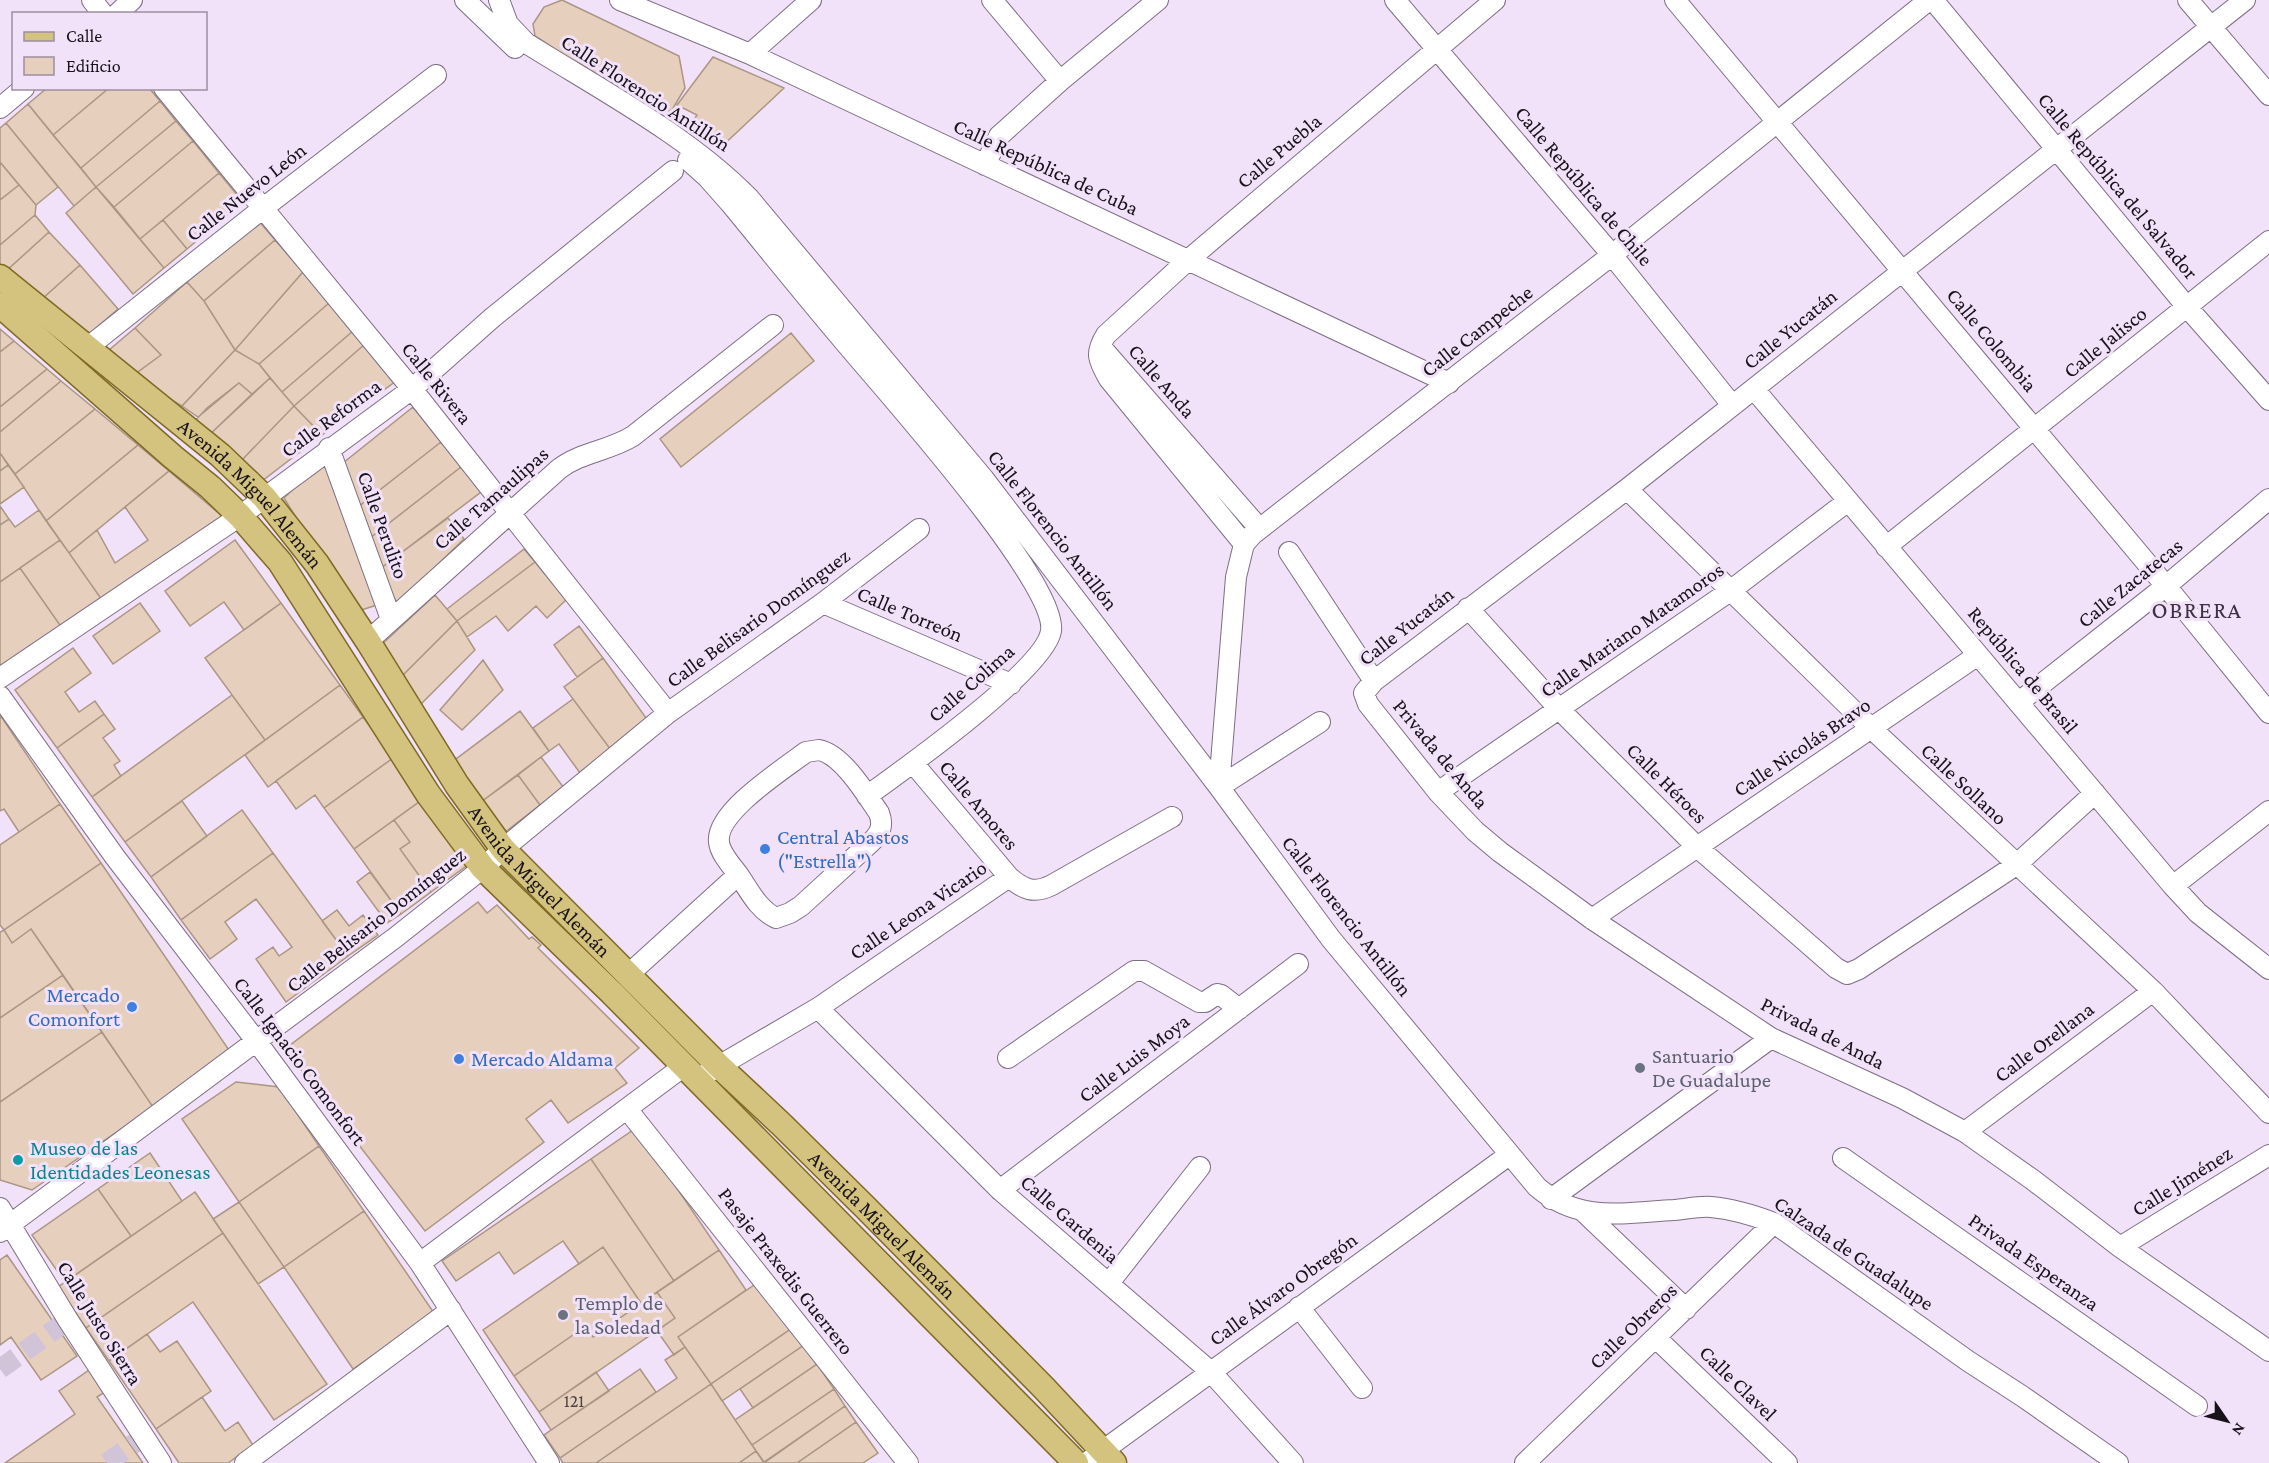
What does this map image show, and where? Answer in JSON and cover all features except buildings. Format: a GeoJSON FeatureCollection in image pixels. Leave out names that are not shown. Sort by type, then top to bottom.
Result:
{"type":"FeatureCollection","features":[{"type":"Feature","properties":{"kind":"main road","name":"Avenida Miguel Alemán"},"geometry":{"type":"LineString","coordinates":[[0,277],[228,461],[264,497],[317,564],[368,641],[457,785],[503,849],[718,1066],[865,1207],[1101,1459]]}},
{"type":"Feature","properties":{"kind":"main road","name":"Avenida Miguel Alemán"},"geometry":{"type":"LineString","coordinates":[[0,305],[173,457],[210,486],[240,516],[280,562],[428,794],[483,868],[612,993],[1076,1463]]}},
{"type":"Feature","properties":{"kind":"street"},"geometry":{"type":"LineString","coordinates":[[92,0],[101,12]]}},
{"type":"Feature","properties":{"kind":"street"},"geometry":{"type":"LineString","coordinates":[[119,12],[132,0]]}},
{"type":"Feature","properties":{"kind":"street","name":"Calle Florencio Antillón"},"geometry":{"type":"LineString","coordinates":[[465,0],[507,42],[684,158],[707,177],[969,491]]}},
{"type":"Feature","properties":{"kind":"street","name":"Calle Florencio Antillón"},"geometry":{"type":"LineString","coordinates":[[499,0],[508,24],[526,43],[696,151],[726,174],[749,198],[984,478],[1331,939],[1509,1155]]}},
{"type":"Feature","properties":{"kind":"street","name":"Calle República de Cuba"},"geometry":{"type":"LineString","coordinates":[[620,0],[750,54],[1449,383]]}},
{"type":"Feature","properties":{"kind":"street"},"geometry":{"type":"LineString","coordinates":[[750,54],[811,0]]}},
{"type":"Feature","properties":{"kind":"street"},"geometry":{"type":"LineString","coordinates":[[992,0],[1060,81]]}},
{"type":"Feature","properties":{"kind":"street"},"geometry":{"type":"LineString","coordinates":[[985,165],[999,136],[1060,81],[1158,0]]}},
{"type":"Feature","properties":{"kind":"street","name":"Calle República de Chile"},"geometry":{"type":"LineString","coordinates":[[1395,0],[1612,255],[1732,405]]}},
{"type":"Feature","properties":{"kind":"street","name":"Calle Puebla"},"geometry":{"type":"LineString","coordinates":[[1099,345],[1112,329],[1187,261],[1495,0]]}},
{"type":"Feature","properties":{"kind":"street","name":"Calle Colombia"},"geometry":{"type":"LineString","coordinates":[[1675,0],[2166,586],[2269,713]]}},
{"type":"Feature","properties":{"kind":"street","name":"Calle Campeche"},"geometry":{"type":"LineString","coordinates":[[1219,788],[1236,577],[1244,544],[1259,528],[1612,255],[1931,0]]}},
{"type":"Feature","properties":{"kind":"street","name":"Calle República del Salvador"},"geometry":{"type":"LineString","coordinates":[[1931,0],[2187,307],[2269,400]]}},
{"type":"Feature","properties":{"kind":"street"},"geometry":{"type":"LineString","coordinates":[[2188,0],[2269,95]]}},
{"type":"Feature","properties":{"kind":"street","name":"Calle Yucatán"},"geometry":{"type":"LineString","coordinates":[[1369,687],[1468,608],[1627,489],[2245,0]]}},
{"type":"Feature","properties":{"kind":"street","name":"Calle Nuevo León"},"geometry":{"type":"LineString","coordinates":[[87,348],[262,208],[436,75]]}},
{"type":"Feature","properties":{"kind":"street"},"geometry":{"type":"LineString","coordinates":[[0,108],[22,90]]}},
{"type":"Feature","properties":{"kind":"street","name":"Calle Rivera"},"geometry":{"type":"LineString","coordinates":[[166,90],[412,389],[668,713]]}},
{"type":"Feature","properties":{"kind":"street","name":"Calle Reforma"},"geometry":{"type":"LineString","coordinates":[[0,678],[240,516],[329,448],[412,389],[492,318],[673,171]]}},
{"type":"Feature","properties":{"kind":"street","name":"Calle Jalisco"},"geometry":{"type":"LineString","coordinates":[[1886,547],[2036,430],[2269,241]]}},
{"type":"Feature","properties":{"kind":"street","name":"Calle Tamaulipas"},"geometry":{"type":"LineString","coordinates":[[368,641],[571,460],[614,446],[633,436],[773,325]]}},
{"type":"Feature","properties":{"kind":"street","name":"Calle Anda"},"geometry":{"type":"LineString","coordinates":[[1099,345],[1259,528]]}},
{"type":"Feature","properties":{"kind":"street","name":"Calle Anda"},"geometry":{"type":"LineString","coordinates":[[1099,345],[1099,363],[1109,379],[1244,544]]}},
{"type":"Feature","properties":{"kind":"street","name":"República de Brasil"},"geometry":{"type":"LineString","coordinates":[[1754,389],[2173,886],[2198,913],[2269,969]]}},
{"type":"Feature","properties":{"kind":"street","name":"Calle Perulito"},"geometry":{"type":"LineString","coordinates":[[329,448],[391,619]]}},
{"type":"Feature","properties":{"kind":"street","name":"Calle Sollano"},"geometry":{"type":"LineString","coordinates":[[1627,489],[1872,729],[2153,991],[2269,1113]]}},
{"type":"Feature","properties":{"kind":"street","name":"Calle Colima"},"geometry":{"type":"LineString","coordinates":[[867,796],[913,763],[1011,684],[1047,644],[1051,630],[1049,614],[1022,562],[969,491]]}},
{"type":"Feature","properties":{"kind":"street","name":"Calle Zacatecas"},"geometry":{"type":"LineString","coordinates":[[2019,702],[2166,586],[2269,499]]}},
{"type":"Feature","properties":{"kind":"street","name":"Calle Mariano Matamoros"},"geometry":{"type":"LineString","coordinates":[[1438,792],[1730,591],[1848,501]]}},
{"type":"Feature","properties":{"kind":"street","name":"Calle Belisario Domínguez"},"geometry":{"type":"LineString","coordinates":[[3,1221],[257,1042],[396,938],[668,713],[824,603],[919,529]]}},
{"type":"Feature","properties":{"kind":"street"},"geometry":{"type":"LineString","coordinates":[[1289,552],[1369,687]]}},
{"type":"Feature","properties":{"kind":"street","name":"Calle Torreón"},"geometry":{"type":"LineString","coordinates":[[824,603],[1011,684]]}},
{"type":"Feature","properties":{"kind":"street","name":"Calle Héroes"},"geometry":{"type":"LineString","coordinates":[[1468,608],[1559,709],[1697,847],[1836,968],[1847,974],[1859,969],[2016,865]]}},
{"type":"Feature","properties":{"kind":"street","name":"Calle Nicolás Bravo"},"geometry":{"type":"LineString","coordinates":[[1592,919],[1978,655]]}},
{"type":"Feature","properties":{"kind":"street","name":"Privada de Anda"},"geometry":{"type":"LineString","coordinates":[[1369,687],[1368,704],[1438,792],[1475,831],[1500,852],[1592,919],[1771,1038],[1902,1098],[1965,1132],[2033,1180],[2120,1247],[2269,1352]]}},
{"type":"Feature","properties":{"kind":"street","name":"Calle Ignacio Comonfort"},"geometry":{"type":"LineString","coordinates":[[0,696],[115,857],[257,1042],[420,1263],[549,1463]]}},
{"type":"Feature","properties":{"kind":"street"},"geometry":{"type":"LineString","coordinates":[[1219,788],[1320,722]]}},
{"type":"Feature","properties":{"kind":"street"},"geometry":{"type":"LineString","coordinates":[[827,751],[837,758],[867,796],[882,821],[880,832],[801,906],[790,913],[776,918],[763,910],[738,875],[719,843],[719,834],[723,824],[735,808],[806,752],[827,751]]}},
{"type":"Feature","properties":{"kind":"street","name":"Calle Amores"},"geometry":{"type":"LineString","coordinates":[[913,763],[1009,877]]}},
{"type":"Feature","properties":{"kind":"street"},"geometry":{"type":"LineString","coordinates":[[2016,865],[2095,793]]}},
{"type":"Feature","properties":{"kind":"street"},"geometry":{"type":"LineString","coordinates":[[2173,886],[2269,812]]}},
{"type":"Feature","properties":{"kind":"street","name":"Calle Leona Vicario"},"geometry":{"type":"LineString","coordinates":[[420,1263],[627,1109],[690,1073],[718,1066],[818,1008],[1009,877],[1019,886],[1032,891],[1041,890],[1172,817]]}},
{"type":"Feature","properties":{"kind":"street"},"geometry":{"type":"LineString","coordinates":[[629,974],[738,875]]}},
{"type":"Feature","properties":{"kind":"street","name":"Calle Luis Moya"},"geometry":{"type":"LineString","coordinates":[[999,1190],[1298,964]]}},
{"type":"Feature","properties":{"kind":"street"},"geometry":{"type":"LineString","coordinates":[[1008,1058],[1134,971],[1144,971],[1199,1002],[1204,1002],[1216,994],[1239,1009]]}},
{"type":"Feature","properties":{"kind":"street","name":"Calle Orellana"},"geometry":{"type":"LineString","coordinates":[[1965,1132],[2153,991]]}},
{"type":"Feature","properties":{"kind":"street","name":"Calle Gardenia"},"geometry":{"type":"LineString","coordinates":[[818,1008],[999,1190],[1211,1372],[1293,1463]]}},
{"type":"Feature","properties":{"kind":"street"},"geometry":{"type":"LineString","coordinates":[[1551,1199],[1771,1038]]}},
{"type":"Feature","properties":{"kind":"street","name":"Pasaje Praxedis Guerrero"},"geometry":{"type":"LineString","coordinates":[[627,1109],[908,1463]]}},
{"type":"Feature","properties":{"kind":"street","name":"Calzada de Guadalupe"},"geometry":{"type":"LineString","coordinates":[[1509,1155],[1537,1187],[1551,1199],[1584,1212],[1709,1207],[1745,1212],[1774,1223],[1968,1361],[2118,1463]]}},
{"type":"Feature","properties":{"kind":"street","name":"Calle Álvaro Obregón"},"geometry":{"type":"LineString","coordinates":[[1101,1459],[1211,1372],[1509,1155]]}},
{"type":"Feature","properties":{"kind":"street","name":"Calle Jiménez"},"geometry":{"type":"LineString","coordinates":[[2120,1247],[2269,1155]]}},
{"type":"Feature","properties":{"kind":"street","name":"Privada Esperanza"},"geometry":{"type":"LineString","coordinates":[[1843,1158],[2197,1406]]}},
{"type":"Feature","properties":{"kind":"street"},"geometry":{"type":"LineString","coordinates":[[1109,1283],[1200,1167]]}},
{"type":"Feature","properties":{"kind":"street"},"geometry":{"type":"LineString","coordinates":[[1584,1212],[1686,1309]]}},
{"type":"Feature","properties":{"kind":"street","name":"Calle Justo Sierra"},"geometry":{"type":"LineString","coordinates":[[3,1221],[161,1463]]}},
{"type":"Feature","properties":{"kind":"street","name":"Calle Obreros"},"geometry":{"type":"LineString","coordinates":[[1525,1463],[1774,1223]]}},
{"type":"Feature","properties":{"kind":"street"},"geometry":{"type":"LineString","coordinates":[[1299,1307],[1362,1388]]}},
{"type":"Feature","properties":{"kind":"street"},"geometry":{"type":"LineString","coordinates":[[245,1463],[451,1310]]}},
{"type":"Feature","properties":{"kind":"street","name":"Calle Clavel"},"geometry":{"type":"LineString","coordinates":[[1656,1338],[1787,1463]]}},
{"type":"Feature","properties":{"kind":"tunnel"},"geometry":{"type":"LineString","coordinates":[[0,1369],[68,1320]]}},
{"type":"Feature","properties":{"kind":"tunnel"},"geometry":{"type":"LineString","coordinates":[[107,1463],[143,1437]]}},
{"type":"Feature","properties":{"kind":"place","name":"Central Abastos (\"Estrella\")"},"geometry":{"type":"Point","coordinates":[765,849]}},
{"type":"Feature","properties":{"kind":"place","name":"Mercado Comonfort"},"geometry":{"type":"Point","coordinates":[132,1007]}},
{"type":"Feature","properties":{"kind":"place","name":"Mercado Aldama"},"geometry":{"type":"Point","coordinates":[459,1059]}},
{"type":"Feature","properties":{"kind":"place","name":"Santuario De Guadalupe"},"geometry":{"type":"Point","coordinates":[1640,1068]}},
{"type":"Feature","properties":{"kind":"place","name":"Museo de las Identidades Leonesas"},"geometry":{"type":"Point","coordinates":[18,1160]}},
{"type":"Feature","properties":{"kind":"place","name":"Templo de la Soledad"},"geometry":{"type":"Point","coordinates":[563,1315]}},
{"type":"Feature","properties":{"kind":"district","name":"OBRERA"},"geometry":{"type":"Point","coordinates":[2197,610]}}]}
